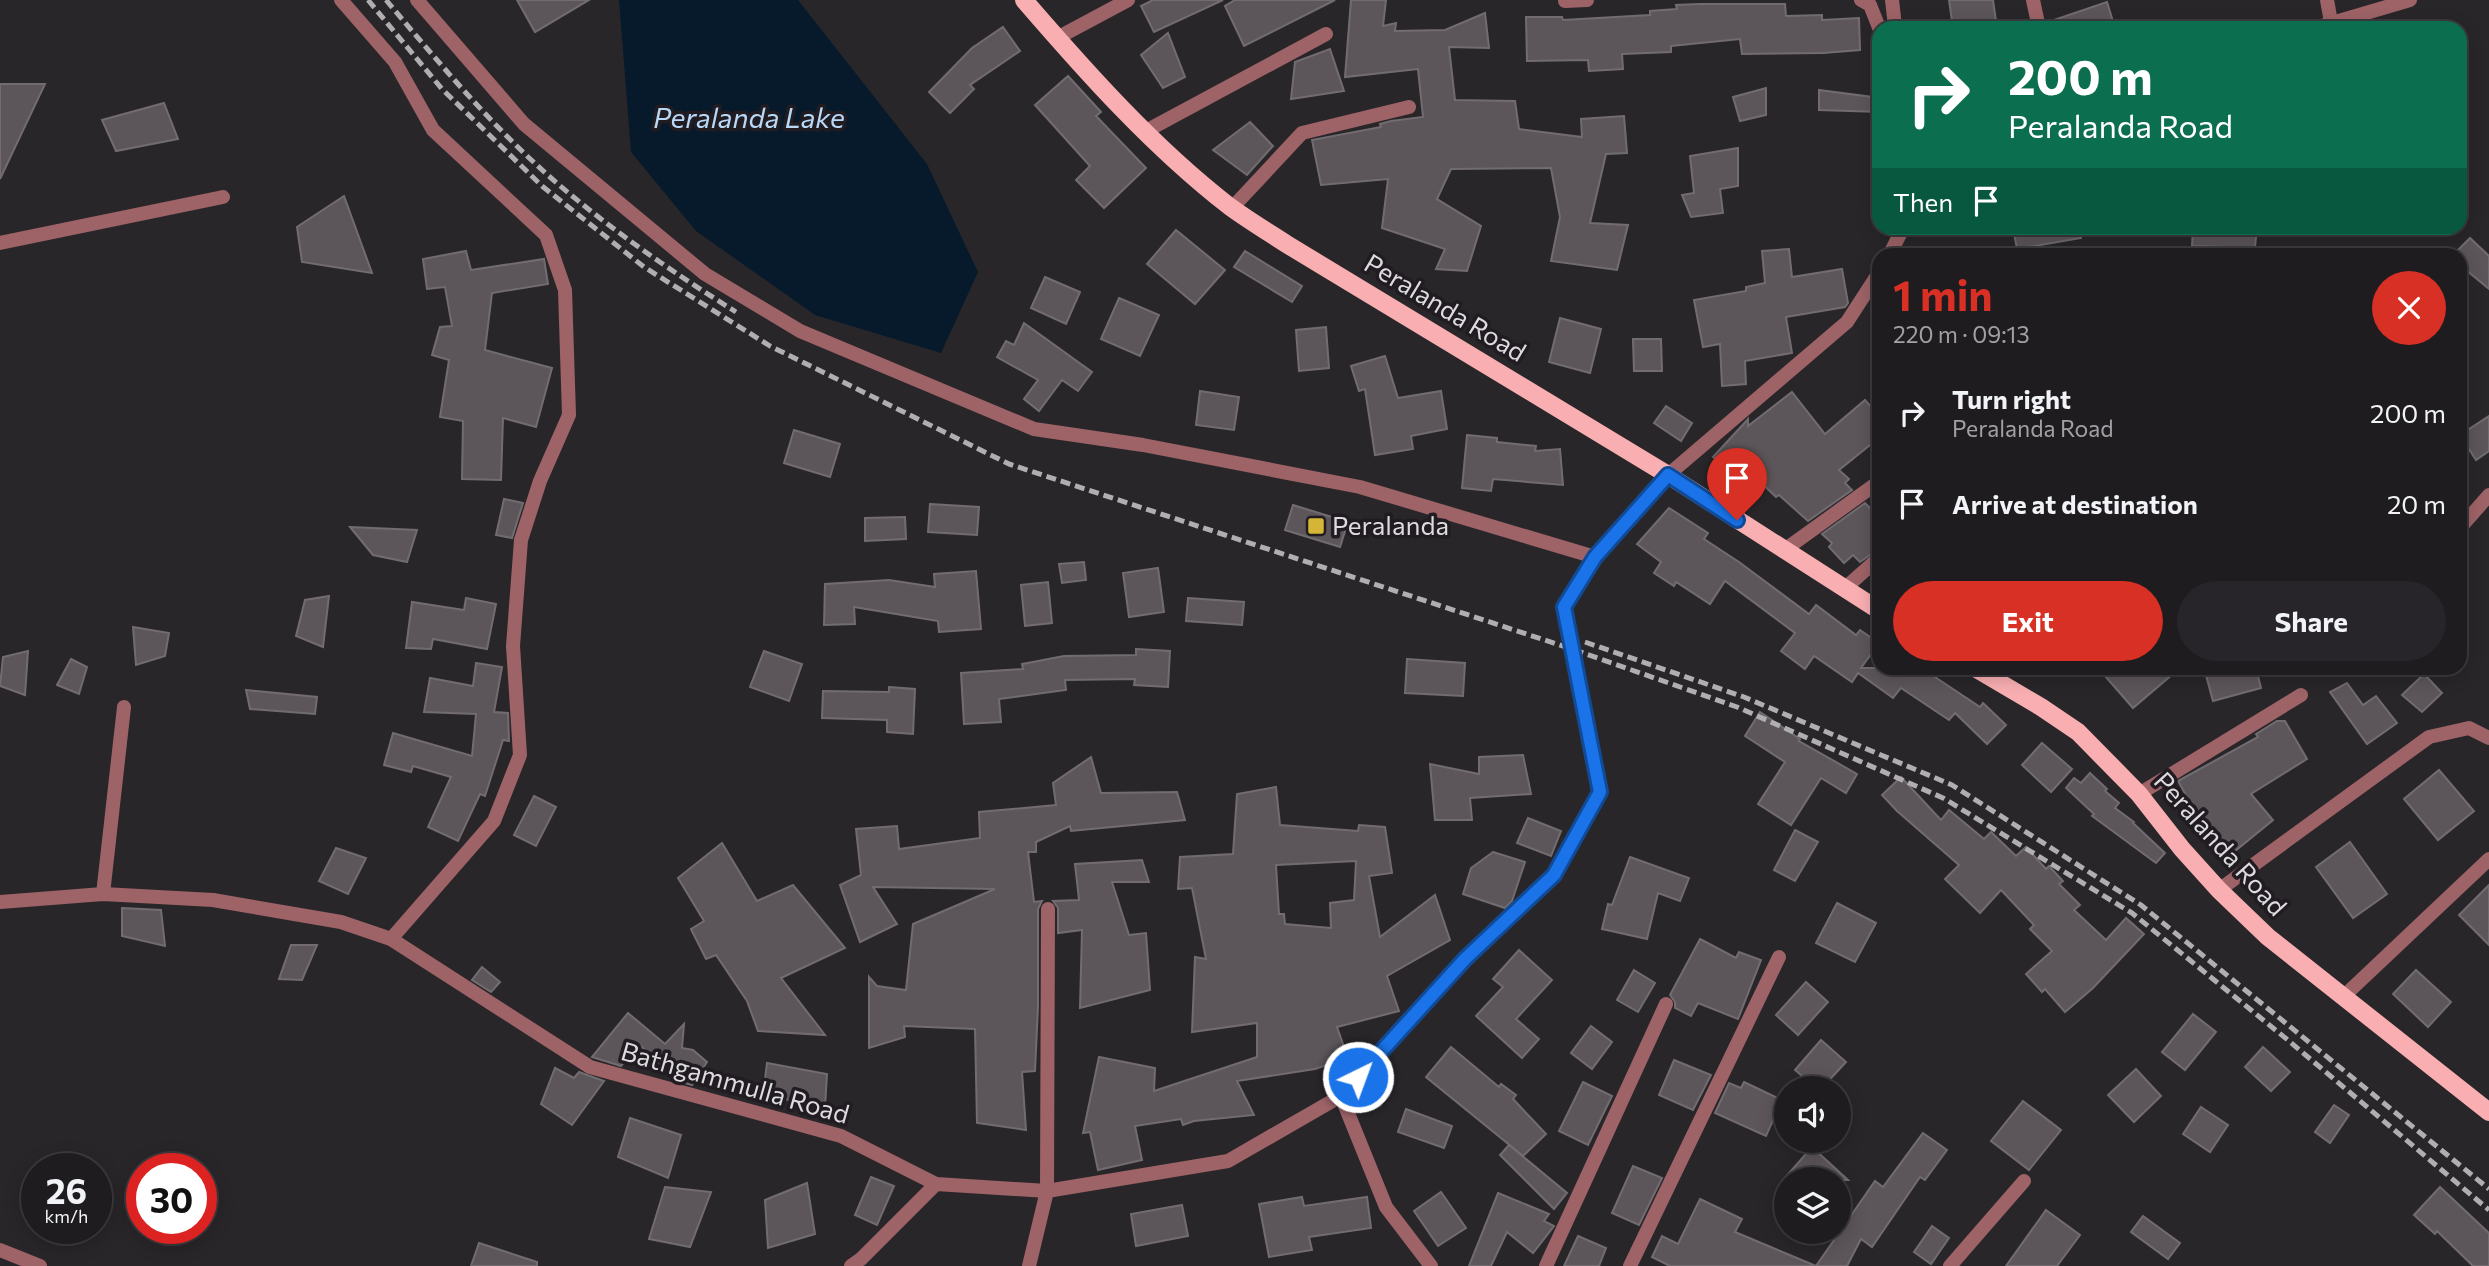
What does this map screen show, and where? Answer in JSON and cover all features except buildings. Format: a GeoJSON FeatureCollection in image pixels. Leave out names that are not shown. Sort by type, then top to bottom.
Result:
{"type":"FeatureCollection","features":[{"type":"Feature","properties":{"kind":"main road","name":"Peralanda Road"},"geometry":{"type":"LineString","coordinates":[[1024,0],[1146,131],[1188,172],[1232,208],[1288,245],[1668,475],[1872,606]]}},
{"type":"Feature","properties":{"kind":"main road","name":"Peralanda Road"},"geometry":{"type":"LineString","coordinates":[[1986,675],[2078,732],[2139,794],[2182,849],[2219,890],[2268,937],[2489,1112]]}},
{"type":"Feature","properties":{"kind":"street"},"geometry":{"type":"LineString","coordinates":[[341,0],[395,62],[433,130],[546,235],[565,290],[569,415],[540,481],[521,540],[513,646],[520,755],[494,821],[391,939]]}},
{"type":"Feature","properties":{"kind":"street"},"geometry":{"type":"LineString","coordinates":[[417,0],[524,124],[705,274],[800,331],[1034,429],[1143,445],[1360,487],[1595,557]]}},
{"type":"Feature","properties":{"kind":"street"},"geometry":{"type":"LineString","coordinates":[[1057,38],[1128,0]]}},
{"type":"Feature","properties":{"kind":"street"},"geometry":{"type":"LineString","coordinates":[[1565,1],[1587,0]]}},
{"type":"Feature","properties":{"kind":"street"},"geometry":{"type":"LineString","coordinates":[[1861,0],[1870,5],[1876,21]]}},
{"type":"Feature","properties":{"kind":"street"},"geometry":{"type":"LineString","coordinates":[[1892,0],[1894,21]]}},
{"type":"Feature","properties":{"kind":"street"},"geometry":{"type":"LineString","coordinates":[[2033,0],[2038,21]]}},
{"type":"Feature","properties":{"kind":"street"},"geometry":{"type":"LineString","coordinates":[[2328,0],[2331,21]]}},
{"type":"Feature","properties":{"kind":"street"},"geometry":{"type":"LineString","coordinates":[[2335,21],[2410,0]]}},
{"type":"Feature","properties":{"kind":"street"},"geometry":{"type":"LineString","coordinates":[[1146,131],[1326,34]]}},
{"type":"Feature","properties":{"kind":"street"},"geometry":{"type":"LineString","coordinates":[[1232,208],[1270,164],[1302,133],[1409,107]]}},
{"type":"Feature","properties":{"kind":"street"},"geometry":{"type":"LineString","coordinates":[[0,243],[223,197]]}},
{"type":"Feature","properties":{"kind":"street","name":"Bathgammulla Road"},"geometry":{"type":"LineString","coordinates":[[0,902],[103,894],[213,900],[341,922],[391,939],[590,1067],[841,1136],[936,1184],[1047,1191],[1228,1161],[1341,1096],[1465,959],[1554,875],[1600,792],[1564,607],[1595,557],[1668,475],[1846,322],[1872,283]]}},
{"type":"Feature","properties":{"kind":"street"},"geometry":{"type":"LineString","coordinates":[[1783,551],[1872,487]]}},
{"type":"Feature","properties":{"kind":"street"},"geometry":{"type":"LineString","coordinates":[[2467,520],[2489,495]]}},
{"type":"Feature","properties":{"kind":"street"},"geometry":{"type":"LineString","coordinates":[[1844,589],[1872,564]]}},
{"type":"Feature","properties":{"kind":"street"},"geometry":{"type":"LineString","coordinates":[[2139,794],[2301,695]]}},
{"type":"Feature","properties":{"kind":"street"},"geometry":{"type":"LineString","coordinates":[[103,894],[124,707]]}},
{"type":"Feature","properties":{"kind":"street"},"geometry":{"type":"LineString","coordinates":[[2219,890],[2429,737],[2469,728],[2489,738]]}},
{"type":"Feature","properties":{"kind":"street"},"geometry":{"type":"LineString","coordinates":[[2343,997],[2489,859]]}},
{"type":"Feature","properties":{"kind":"street"},"geometry":{"type":"LineString","coordinates":[[1029,1266],[1047,1191],[1048,909]]}},
{"type":"Feature","properties":{"kind":"street"},"geometry":{"type":"LineString","coordinates":[[1630,1266],[1779,957]]}},
{"type":"Feature","properties":{"kind":"street"},"geometry":{"type":"LineString","coordinates":[[1546,1266],[1666,1004]]}},
{"type":"Feature","properties":{"kind":"street"},"geometry":{"type":"LineString","coordinates":[[1341,1096],[1386,1207],[1431,1266]]}},
{"type":"Feature","properties":{"kind":"street"},"geometry":{"type":"LineString","coordinates":[[1950,1266],[2024,1181]]}},
{"type":"Feature","properties":{"kind":"street"},"geometry":{"type":"LineString","coordinates":[[850,1266],[861,1259],[936,1184]]}},
{"type":"Feature","properties":{"kind":"street"},"geometry":{"type":"LineString","coordinates":[[0,1250],[40,1266]]}},
{"type":"Feature","properties":{"kind":"water","name":"Peralanda Lake"},"geometry":{"type":"Polygon","coordinates":[[[619,0],[798,0],[927,164],[978,272],[941,353],[815,315],[696,231],[631,152],[619,0]]]}},
{"type":"Feature","properties":{"kind":"railway"},"geometry":{"type":"LineString","coordinates":[[368,0],[442,89],[542,186],[644,267],[770,346],[1009,464],[1572,649],[1737,707],[1943,798],[2132,913],[2489,1210]]}},
{"type":"Feature","properties":{"kind":"railway"},"geometry":{"type":"LineString","coordinates":[[386,0],[447,72],[534,163],[601,219],[736,312]]}},
{"type":"Feature","properties":{"kind":"railway"},"geometry":{"type":"LineString","coordinates":[[1585,642],[1744,697],[1952,785],[2141,905],[2489,1189]]}},
{"type":"Feature","properties":{"kind":"place","name":"Peralanda"},"geometry":{"type":"Point","coordinates":[1316,526]}},
{"type":"Feature","properties":{"kind":"route"},"geometry":{"type":"LineString","coordinates":[[1358,1077],[1465,959],[1554,875],[1600,792],[1564,607],[1595,557],[1668,475],[1737,520]]}}]}
